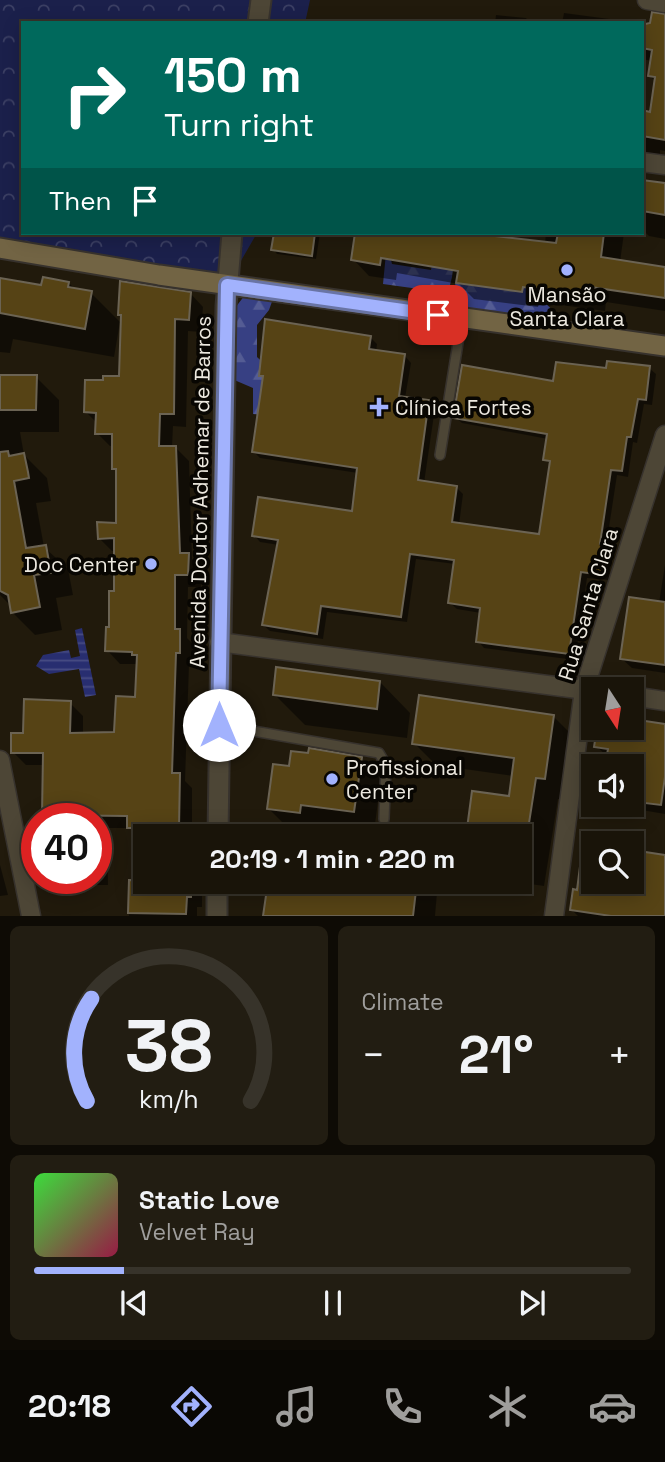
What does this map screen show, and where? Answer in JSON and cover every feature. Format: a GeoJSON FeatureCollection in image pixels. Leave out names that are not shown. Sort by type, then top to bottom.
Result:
{"type":"FeatureCollection","features":[{"type":"Feature","properties":{"kind":"main road"},"geometry":{"type":"LineString","coordinates":[[0,248],[227,285],[665,346]]}},
{"type":"Feature","properties":{"kind":"street"},"geometry":{"type":"LineString","coordinates":[[258,21],[261,0]]}},
{"type":"Feature","properties":{"kind":"street"},"geometry":{"type":"LineString","coordinates":[[647,0],[665,2]]}},
{"type":"Feature","properties":{"kind":"street"},"geometry":{"type":"LineString","coordinates":[[644,162],[665,165]]}},
{"type":"Feature","properties":{"kind":"street","name":"Avenida Doutor Adhemar de Barros"},"geometry":{"type":"LineString","coordinates":[[218,824],[219,642],[227,285],[232,235]]}},
{"type":"Feature","properties":{"kind":"street","name":"Rua Santa Clara"},"geometry":{"type":"LineString","coordinates":[[592,677],[665,435]]}},
{"type":"Feature","properties":{"kind":"street"},"geometry":{"type":"LineString","coordinates":[[219,642],[581,689]]}},
{"type":"Feature","properties":{"kind":"street"},"geometry":{"type":"LineString","coordinates":[[644,698],[665,701]]}},
{"type":"Feature","properties":{"kind":"street","name":"Rua Santa Clara"},"geometry":{"type":"LineString","coordinates":[[554,916],[581,737]]}},
{"type":"Feature","properties":{"kind":"street"},"geometry":{"type":"LineString","coordinates":[[0,760],[31,916]]}},
{"type":"Feature","properties":{"kind":"street"},"geometry":{"type":"LineString","coordinates":[[217,894],[217,916]]}},
{"type":"Feature","properties":{"kind":"lane"},"geometry":{"type":"LineString","coordinates":[[440,455],[462,318]]}},
{"type":"Feature","properties":{"kind":"lane"},"geometry":{"type":"LineString","coordinates":[[219,725],[379,753],[386,765],[384,819]]}},
{"type":"Feature","properties":{"kind":"green space"},"geometry":{"type":"Polygon","coordinates":[[[0,0],[310,0],[305,21],[21,21],[21,235],[256,235],[227,285],[137,260],[0,241],[0,0]]]}},
{"type":"Feature","properties":{"kind":"green space"},"geometry":{"type":"Polygon","coordinates":[[[388,235],[394,235],[390,256],[392,264],[431,270],[438,235],[458,235],[448,293],[383,284],[388,235]]]}},
{"type":"Feature","properties":{"kind":"green space"},"geometry":{"type":"Polygon","coordinates":[[[469,246],[517,252],[531,288],[556,314],[528,323],[477,329],[453,291],[469,246]]]}},
{"type":"Feature","properties":{"kind":"green space"},"geometry":{"type":"Polygon","coordinates":[[[248,291],[274,296],[269,310],[257,325],[257,357],[277,376],[270,416],[253,414],[253,388],[232,379],[219,329],[248,291]]]}},
{"type":"Feature","properties":{"kind":"shaded area"},"geometry":{"type":"Polygon","coordinates":[[[82,628],[96,695],[85,697],[79,669],[49,674],[36,666],[43,655],[69,650],[71,658],[80,656],[75,630],[82,628]]]}},
{"type":"Feature","properties":{"kind":"building"},"geometry":{"type":"Polygon","coordinates":[[[652,12],[665,14],[665,140],[644,136],[644,110],[650,112],[655,77],[648,76],[652,50],[644,48],[645,24],[650,23],[652,12]]]}},
{"type":"Feature","properties":{"kind":"building"},"geometry":{"type":"Polygon","coordinates":[[[644,180],[665,183],[665,215],[644,211],[644,180]]]}},
{"type":"Feature","properties":{"kind":"building"},"geometry":{"type":"Polygon","coordinates":[[[274,235],[315,235],[312,256],[271,250],[274,235]]]}},
{"type":"Feature","properties":{"kind":"building"},"geometry":{"type":"Polygon","coordinates":[[[355,235],[486,235],[556,243],[558,235],[604,235],[601,257],[665,267],[665,298],[590,287],[589,295],[523,287],[522,292],[456,283],[458,271],[381,258],[380,265],[351,260],[355,235]]]}},
{"type":"Feature","properties":{"kind":"building"},"geometry":{"type":"Polygon","coordinates":[[[43,277],[69,282],[68,287],[92,291],[85,329],[0,313],[0,278],[41,285],[43,277]]]}},
{"type":"Feature","properties":{"kind":"building"},"geometry":{"type":"Polygon","coordinates":[[[120,281],[191,292],[189,320],[175,319],[174,414],[160,414],[159,446],[176,446],[180,553],[189,553],[188,575],[175,575],[175,629],[180,629],[180,653],[176,653],[172,773],[180,773],[179,824],[133,824],[133,828],[127,828],[127,816],[112,816],[112,803],[42,803],[43,753],[11,753],[11,733],[23,733],[24,699],[71,701],[70,733],[114,732],[116,696],[135,697],[137,655],[132,655],[132,652],[105,651],[106,627],[109,627],[109,591],[114,591],[114,538],[98,539],[97,522],[116,523],[116,469],[112,469],[112,434],[95,434],[96,413],[84,412],[85,380],[103,380],[103,376],[119,376],[121,315],[118,315],[120,281]]]}},
{"type":"Feature","properties":{"kind":"building"},"geometry":{"type":"Polygon","coordinates":[[[265,319],[371,336],[369,349],[405,354],[399,396],[429,400],[418,480],[457,486],[452,522],[539,534],[550,461],[543,460],[547,434],[453,418],[462,365],[553,381],[556,362],[606,368],[607,361],[650,366],[646,400],[638,399],[631,437],[627,437],[622,471],[611,470],[600,544],[607,545],[603,575],[581,572],[569,654],[476,642],[480,608],[448,603],[454,560],[410,554],[401,617],[321,606],[317,634],[262,625],[278,540],[252,536],[258,497],[352,511],[357,468],[252,452],[263,376],[259,376],[265,319]]]}},
{"type":"Feature","properties":{"kind":"building"},"geometry":{"type":"Polygon","coordinates":[[[0,375],[37,375],[36,410],[0,410],[0,375]]]}},
{"type":"Feature","properties":{"kind":"building"},"geometry":{"type":"Polygon","coordinates":[[[8,451],[9,456],[24,453],[28,472],[29,478],[14,481],[26,548],[46,545],[51,573],[34,575],[40,607],[11,613],[8,595],[0,591],[0,452],[8,451]]]}},
{"type":"Feature","properties":{"kind":"building"},"geometry":{"type":"Polygon","coordinates":[[[629,597],[665,602],[665,665],[620,659],[629,597]]]}},
{"type":"Feature","properties":{"kind":"building"},"geometry":{"type":"Polygon","coordinates":[[[276,667],[380,681],[377,709],[273,695],[276,667]]]}},
{"type":"Feature","properties":{"kind":"building"},"geometry":{"type":"Polygon","coordinates":[[[419,695],[554,715],[545,779],[536,778],[529,824],[468,824],[472,791],[509,796],[514,758],[412,744],[419,695]]]}},
{"type":"Feature","properties":{"kind":"building"},"geometry":{"type":"Polygon","coordinates":[[[644,721],[665,724],[665,777],[661,805],[644,803],[644,754],[607,754],[608,749],[594,747],[595,740],[644,740],[644,721]]]}},
{"type":"Feature","properties":{"kind":"building","name":"Profissional Center"},"geometry":{"type":"Polygon","coordinates":[[[309,748],[362,757],[354,812],[301,805],[300,813],[267,809],[273,764],[289,766],[291,751],[308,753],[309,748]]]}},
{"type":"Feature","properties":{"kind":"building"},"geometry":{"type":"Polygon","coordinates":[[[644,852],[665,855],[665,916],[611,916],[570,910],[573,889],[577,890],[581,859],[581,894],[644,894],[644,852]]]}},
{"type":"Feature","properties":{"kind":"building"},"geometry":{"type":"Polygon","coordinates":[[[129,880],[133,880],[133,894],[191,894],[191,897],[187,897],[186,914],[128,913],[129,880]]]}},
{"type":"Feature","properties":{"kind":"building"},"geometry":{"type":"Polygon","coordinates":[[[266,894],[416,894],[413,916],[263,916],[266,894]]]}},
{"type":"Feature","properties":{"kind":"place","name":"Mansão Santa Clara"},"geometry":{"type":"Point","coordinates":[567,270]}},
{"type":"Feature","properties":{"kind":"place","name":"Clínica Fortes"},"geometry":{"type":"Point","coordinates":[379,407]}},
{"type":"Feature","properties":{"kind":"place","name":"Doc Center"},"geometry":{"type":"Point","coordinates":[151,564]}},
{"type":"Feature","properties":{"kind":"place","name":"Profissional Center"},"geometry":{"type":"Point","coordinates":[332,779]}},
{"type":"Feature","properties":{"kind":"route"},"geometry":{"type":"LineString","coordinates":[[219,725],[227,285],[438,315]]}}]}
